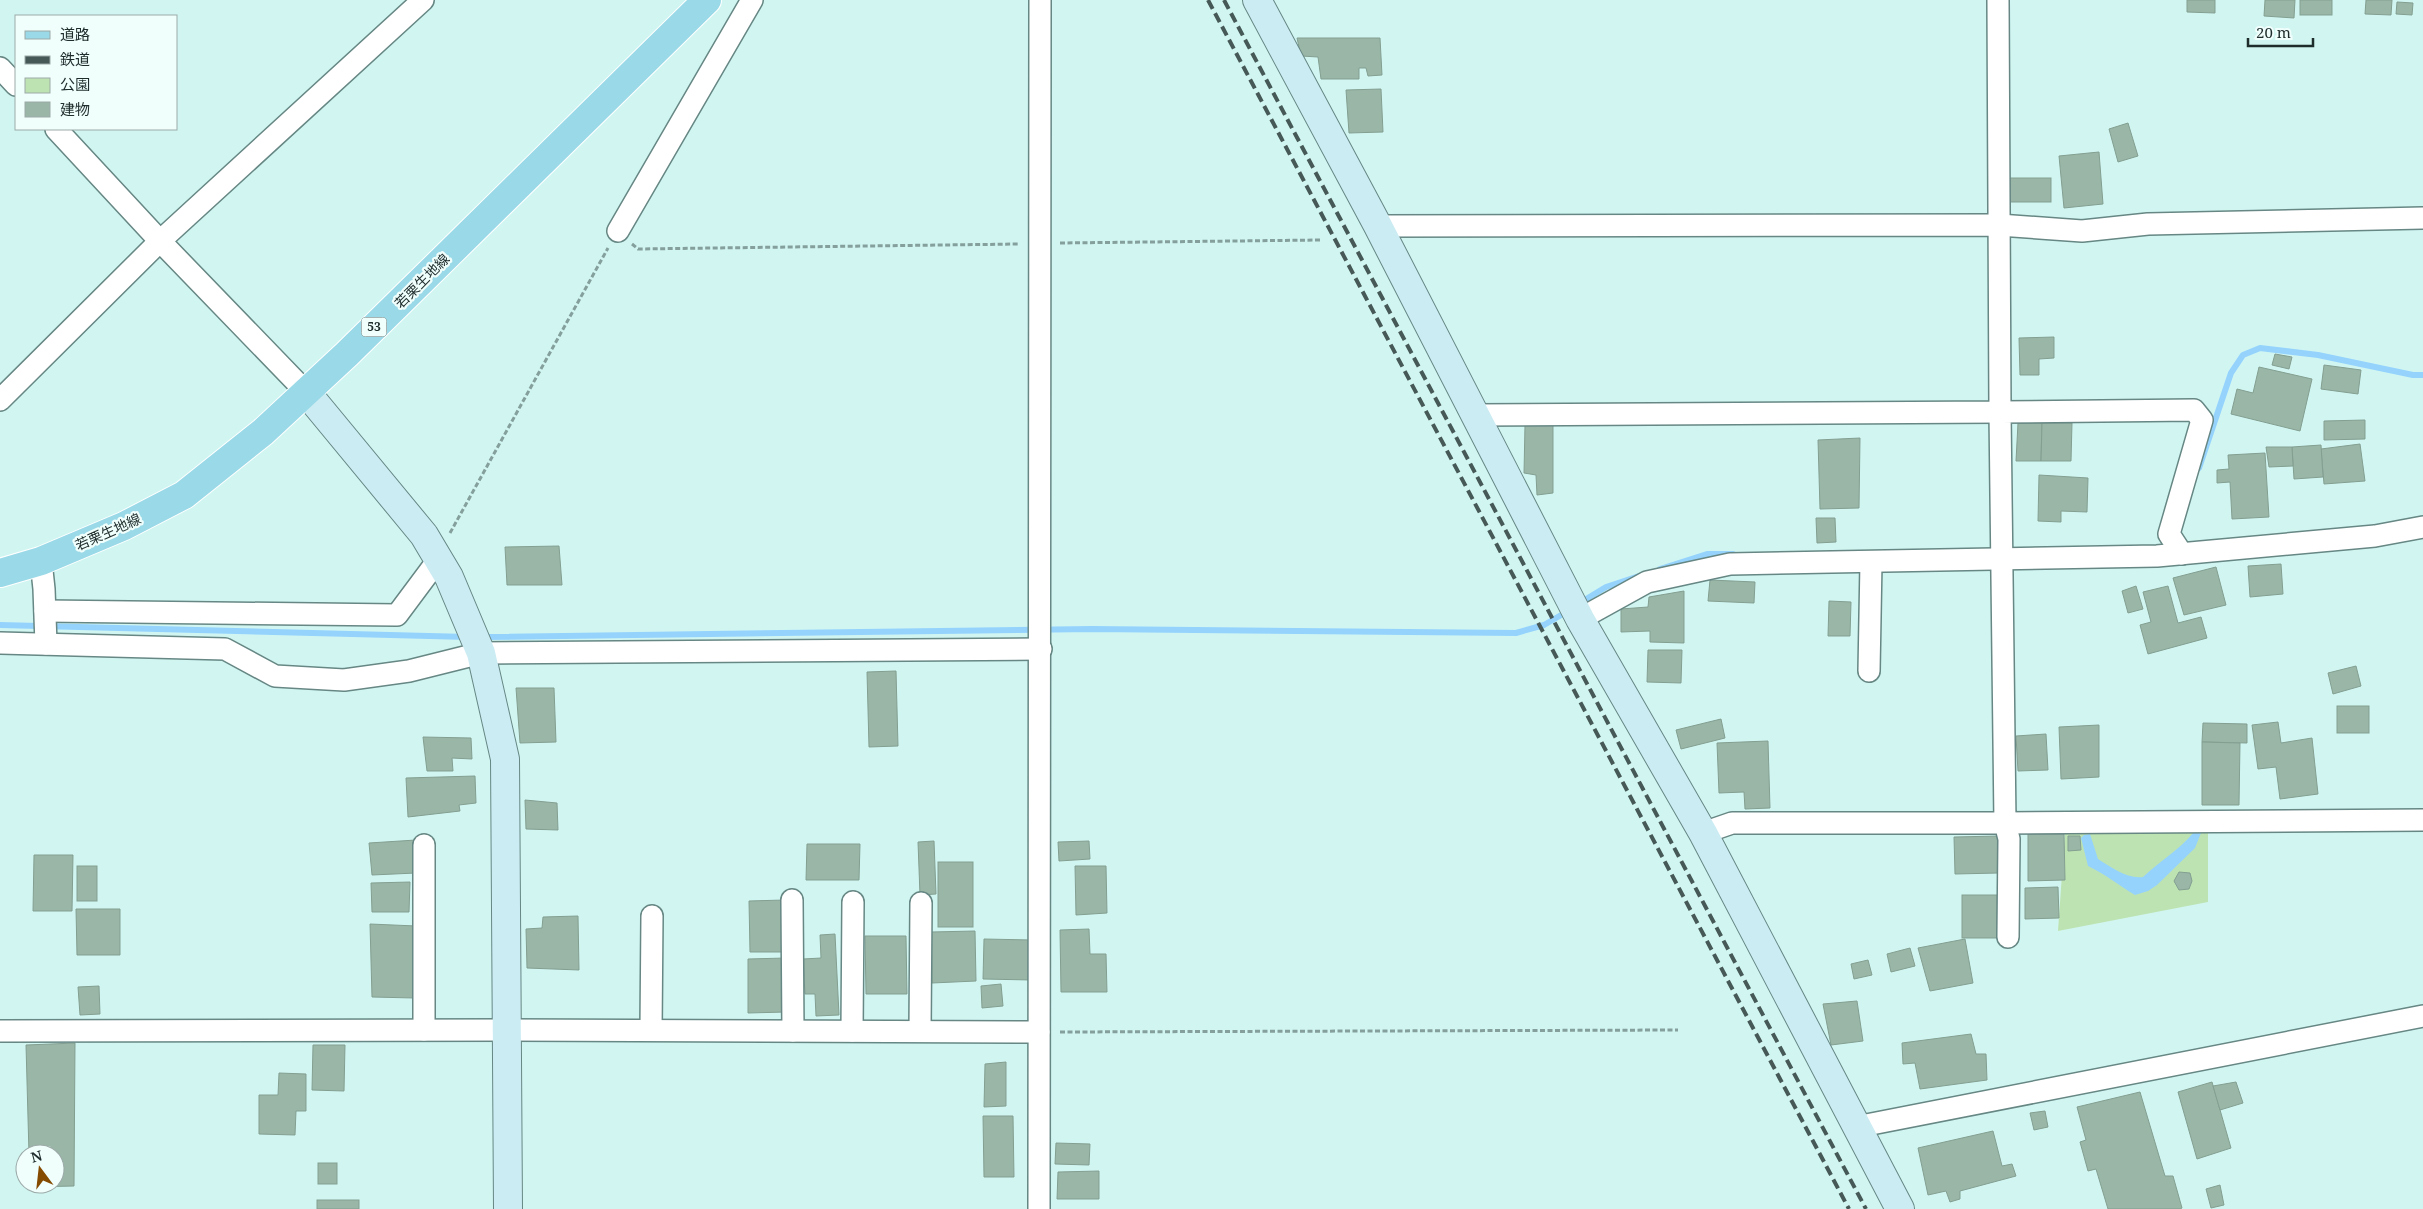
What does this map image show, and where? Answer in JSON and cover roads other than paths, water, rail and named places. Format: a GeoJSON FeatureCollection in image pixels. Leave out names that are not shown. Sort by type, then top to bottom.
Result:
{"type":"FeatureCollection","features":[{"type":"Feature","properties":{"kind":"main road","name":"若栗生地線"},"geometry":{"type":"LineString","coordinates":[[0,573],[41,561],[124,526],[184,495],[262,432],[306,392],[703,4]]}},
{"type":"Feature","properties":{"kind":"street"},"geometry":{"type":"LineString","coordinates":[[0,400],[160,241],[423,0]]}},
{"type":"Feature","properties":{"kind":"street"},"geometry":{"type":"LineString","coordinates":[[618,231],[752,0]]}},
{"type":"Feature","properties":{"kind":"street"},"geometry":{"type":"LineString","coordinates":[[1039,1209],[1041,648],[1040,0]]}},
{"type":"Feature","properties":{"kind":"street"},"geometry":{"type":"LineString","coordinates":[[1256,0],[1378,226],[1580,619],[1703,833],[1900,1209]]}},
{"type":"Feature","properties":{"kind":"street"},"geometry":{"type":"LineString","coordinates":[[1998,0],[2000,412],[2005,823],[2009,839],[2008,937]]}},
{"type":"Feature","properties":{"kind":"street"},"geometry":{"type":"LineString","coordinates":[[0,68],[15,85]]}},
{"type":"Feature","properties":{"kind":"street"},"geometry":{"type":"LineString","coordinates":[[57,130],[160,241],[306,392],[424,535],[449,577],[481,653],[505,759],[508,1209]]}},
{"type":"Feature","properties":{"kind":"street"},"geometry":{"type":"LineString","coordinates":[[1378,226],[1999,225],[2082,231],[2148,224],[2423,218]]}},
{"type":"Feature","properties":{"kind":"street"},"geometry":{"type":"LineString","coordinates":[[1476,416],[2194,410],[2202,420],[2169,534],[2182,554]]}},
{"type":"Feature","properties":{"kind":"street"},"geometry":{"type":"LineString","coordinates":[[1580,619],[1647,582],[1730,564],[2003,561],[2182,554],[2376,536],[2423,527]]}},
{"type":"Feature","properties":{"kind":"street"},"geometry":{"type":"LineString","coordinates":[[45,611],[397,615],[435,554]]}},
{"type":"Feature","properties":{"kind":"street"},"geometry":{"type":"LineString","coordinates":[[41,561],[46,644]]}},
{"type":"Feature","properties":{"kind":"street"},"geometry":{"type":"LineString","coordinates":[[1869,671],[1871,562]]}},
{"type":"Feature","properties":{"kind":"street"},"geometry":{"type":"LineString","coordinates":[[0,643],[225,649],[275,676],[344,680],[409,672],[481,653],[1041,648]]}},
{"type":"Feature","properties":{"kind":"street"},"geometry":{"type":"LineString","coordinates":[[1703,833],[1732,823],[2423,820]]}},
{"type":"Feature","properties":{"kind":"street"},"geometry":{"type":"LineString","coordinates":[[424,845],[424,1030]]}},
{"type":"Feature","properties":{"kind":"street"},"geometry":{"type":"LineString","coordinates":[[792,900],[792,1031]]}},
{"type":"Feature","properties":{"kind":"street"},"geometry":{"type":"LineString","coordinates":[[852,1031],[853,902]]}},
{"type":"Feature","properties":{"kind":"street"},"geometry":{"type":"LineString","coordinates":[[920,1031],[921,903]]}},
{"type":"Feature","properties":{"kind":"street"},"geometry":{"type":"LineString","coordinates":[[651,1030],[652,916]]}},
{"type":"Feature","properties":{"kind":"street"},"geometry":{"type":"LineString","coordinates":[[1856,1127],[2423,1016]]}},
{"type":"Feature","properties":{"kind":"street"},"geometry":{"type":"LineString","coordinates":[[0,1031],[651,1030],[1039,1032]]}},
{"type":"Feature","properties":{"kind":"water"},"geometry":{"type":"Polygon","coordinates":[[[2194,832],[2201,833],[2195,848],[2157,885],[2148,891],[2135,895],[2088,866],[2081,838],[2084,835],[2090,834],[2098,859],[2119,872],[2143,877],[2194,832]]]}},
{"type":"Feature","properties":{"kind":"waterway"},"geometry":{"type":"LineString","coordinates":[[2199,468],[2231,373],[2243,355],[2260,348],[2318,355],[2413,375],[2423,375]]}},
{"type":"Feature","properties":{"kind":"waterway"},"geometry":{"type":"LineString","coordinates":[[1660,569],[1707,554],[1733,554]]}},
{"type":"Feature","properties":{"kind":"waterway"},"geometry":{"type":"LineString","coordinates":[[1578,604],[1606,587],[1639,576]]}},
{"type":"Feature","properties":{"kind":"waterway"},"geometry":{"type":"LineString","coordinates":[[483,637],[1092,629],[1516,633],[1544,625],[1568,611]]}},
{"type":"Feature","properties":{"kind":"waterway"},"geometry":{"type":"LineString","coordinates":[[0,625],[468,637]]}},
{"type":"Feature","properties":{"kind":"railway"},"geometry":{"type":"LineString","coordinates":[[1208,0],[1849,1209]]}},
{"type":"Feature","properties":{"kind":"railway"},"geometry":{"type":"LineString","coordinates":[[1224,0],[1866,1209]]}}]}
